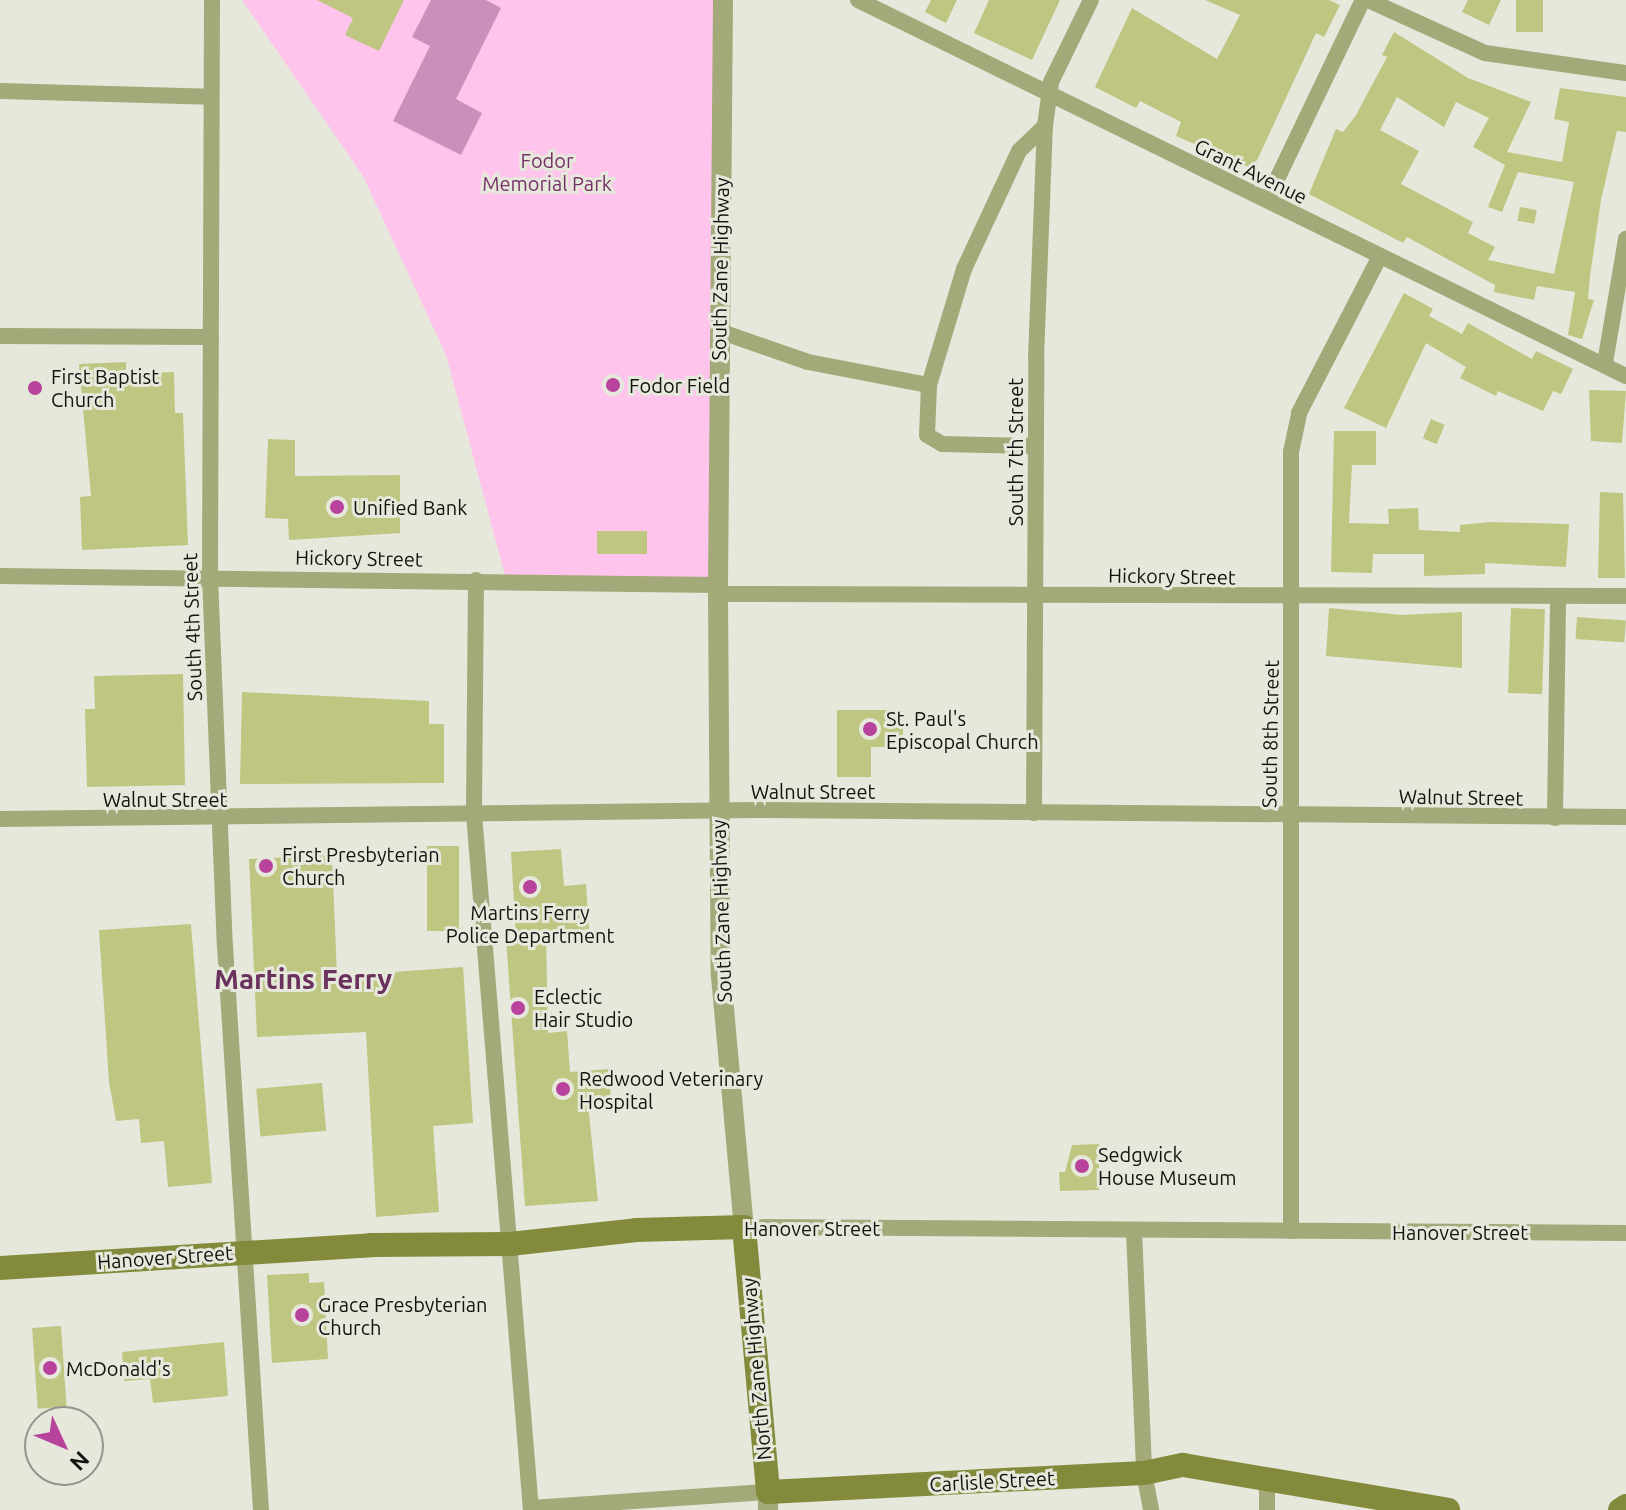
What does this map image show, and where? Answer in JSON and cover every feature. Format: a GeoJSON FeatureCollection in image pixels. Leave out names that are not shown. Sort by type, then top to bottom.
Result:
{"type":"FeatureCollection","features":[{"type":"Feature","properties":{"kind":"main road","name":"Hanover Street"},"geometry":{"type":"LineString","coordinates":[[0,1268],[247,1252],[510,1244],[636,1230],[744,1227]]}},
{"type":"Feature","properties":{"kind":"main road","name":"North Zane Highway"},"geometry":{"type":"LineString","coordinates":[[744,1227],[768,1501]]}},
{"type":"Feature","properties":{"kind":"main road","name":"Carlisle Street"},"geometry":{"type":"LineString","coordinates":[[768,1501],[1144,1473],[1183,1465],[1267,1478],[1386,1504],[1448,1510]]}},
{"type":"Feature","properties":{"kind":"main road"},"geometry":{"type":"LineString","coordinates":[[1620,1510],[1626,1506]]}},
{"type":"Feature","properties":{"kind":"street","name":"South 4th Street"},"geometry":{"type":"LineString","coordinates":[[212,0],[210,577],[219,819],[261,1510]]}},
{"type":"Feature","properties":{"kind":"street","name":"South Zane Highway"},"geometry":{"type":"LineString","coordinates":[[723,0],[718,811],[721,976],[744,1227]]}},
{"type":"Feature","properties":{"kind":"street","name":"Grant Avenue"},"geometry":{"type":"LineString","coordinates":[[858,0],[1379,258],[1605,363],[1626,376]]}},
{"type":"Feature","properties":{"kind":"street"},"geometry":{"type":"LineString","coordinates":[[1048,92],[1091,0]]}},
{"type":"Feature","properties":{"kind":"street"},"geometry":{"type":"LineString","coordinates":[[1267,200],[1366,0],[1485,53],[1626,73]]}},
{"type":"Feature","properties":{"kind":"street"},"geometry":{"type":"LineString","coordinates":[[0,91],[210,97]]}},
{"type":"Feature","properties":{"kind":"street","name":"South 7th Street"},"geometry":{"type":"LineString","coordinates":[[1034,813],[1035,446],[1048,92]]}},
{"type":"Feature","properties":{"kind":"street"},"geometry":{"type":"LineString","coordinates":[[1035,446],[930,440],[929,385],[984,218],[1019,151],[1045,126]]}},
{"type":"Feature","properties":{"kind":"street"},"geometry":{"type":"LineString","coordinates":[[1605,363],[1626,239]]}},
{"type":"Feature","properties":{"kind":"street","name":"South 8th Street"},"geometry":{"type":"LineString","coordinates":[[1291,1231],[1291,452],[1295,423],[1379,258]]}},
{"type":"Feature","properties":{"kind":"street"},"geometry":{"type":"LineString","coordinates":[[719,331],[808,362],[929,385]]}},
{"type":"Feature","properties":{"kind":"street"},"geometry":{"type":"LineString","coordinates":[[0,336],[211,337]]}},
{"type":"Feature","properties":{"kind":"street","name":"Hickory Street"},"geometry":{"type":"LineString","coordinates":[[0,576],[476,580],[528,585],[1033,595],[1291,598],[1626,596]]}},
{"type":"Feature","properties":{"kind":"street"},"geometry":{"type":"LineString","coordinates":[[476,580],[474,814],[531,1509]]}},
{"type":"Feature","properties":{"kind":"street"},"geometry":{"type":"LineString","coordinates":[[1555,818],[1558,596]]}},
{"type":"Feature","properties":{"kind":"street","name":"Walnut Street"},"geometry":{"type":"LineString","coordinates":[[0,819],[219,819],[718,811],[1626,817]]}},
{"type":"Feature","properties":{"kind":"street","name":"Hanover Street"},"geometry":{"type":"LineString","coordinates":[[744,1227],[1626,1233]]}},
{"type":"Feature","properties":{"kind":"street"},"geometry":{"type":"LineString","coordinates":[[1134,1230],[1144,1473],[1151,1510]]}},
{"type":"Feature","properties":{"kind":"street"},"geometry":{"type":"LineString","coordinates":[[1267,1478],[1267,1510]]}},
{"type":"Feature","properties":{"kind":"street","name":"Carlisle Street"},"geometry":{"type":"LineString","coordinates":[[531,1509],[768,1501]]}},
{"type":"Feature","properties":{"kind":"green space","name":"Fodor Memorial Park"},"geometry":{"type":"Polygon","coordinates":[[[242,0],[720,0],[708,586],[507,583],[446,355],[363,176],[242,0]]]}},
{"type":"Feature","properties":{"kind":"shaded area"},"geometry":{"type":"Polygon","coordinates":[[[431,0],[486,0],[501,8],[456,99],[482,113],[461,155],[393,121],[430,46],[412,37],[431,0]]]}},
{"type":"Feature","properties":{"kind":"building"},"geometry":{"type":"Polygon","coordinates":[[[317,0],[404,0],[379,51],[345,35],[353,18],[317,0]]]}},
{"type":"Feature","properties":{"kind":"building"},"geometry":{"type":"Polygon","coordinates":[[[931,0],[957,0],[946,23],[925,12],[931,0]]]}},
{"type":"Feature","properties":{"kind":"building"},"geometry":{"type":"Polygon","coordinates":[[[989,0],[1060,0],[1032,60],[974,33],[989,0]]]}},
{"type":"Feature","properties":{"kind":"building"},"geometry":{"type":"Polygon","coordinates":[[[1205,0],[1329,0],[1340,5],[1324,37],[1316,33],[1253,169],[1176,136],[1181,122],[1140,101],[1136,108],[1095,87],[1132,8],[1217,59],[1240,15],[1205,0]]]}},
{"type":"Feature","properties":{"kind":"building"},"geometry":{"type":"Polygon","coordinates":[[[1468,0],[1501,0],[1489,25],[1462,12],[1468,0]]]}},
{"type":"Feature","properties":{"kind":"building"},"geometry":{"type":"Polygon","coordinates":[[[1516,0],[1543,0],[1543,32],[1516,32],[1516,0]]]}},
{"type":"Feature","properties":{"kind":"building"},"geometry":{"type":"Polygon","coordinates":[[[1394,32],[1468,78],[1531,102],[1507,152],[1562,162],[1569,122],[1554,119],[1560,88],[1626,97],[1626,132],[1617,131],[1601,200],[1588,299],[1594,300],[1582,339],[1568,335],[1575,292],[1537,286],[1534,300],[1494,292],[1495,285],[1407,237],[1403,243],[1309,194],[1336,129],[1343,132],[1356,115],[1387,57],[1382,55],[1394,32]],[[1397,97],[1380,130],[1419,151],[1401,184],[1473,222],[1468,233],[1495,247],[1488,260],[1554,274],[1574,182],[1518,172],[1502,212],[1488,207],[1505,165],[1473,147],[1489,118],[1456,102],[1444,127],[1397,97]]]}},
{"type":"Feature","properties":{"kind":"building"},"geometry":{"type":"Polygon","coordinates":[[[1520,207],[1537,210],[1534,224],[1518,221],[1520,207]]]}},
{"type":"Feature","properties":{"kind":"building"},"geometry":{"type":"Polygon","coordinates":[[[1404,293],[1433,309],[1429,316],[1462,334],[1468,323],[1532,359],[1536,351],[1573,369],[1561,394],[1553,391],[1543,411],[1498,391],[1496,396],[1460,378],[1466,367],[1426,343],[1386,428],[1344,408],[1404,293]]]}},
{"type":"Feature","properties":{"kind":"building"},"geometry":{"type":"Polygon","coordinates":[[[126,362],[126,374],[174,372],[175,413],[183,413],[188,545],[82,550],[80,497],[91,496],[79,364],[126,362]]]}},
{"type":"Feature","properties":{"kind":"building"},"geometry":{"type":"Polygon","coordinates":[[[1589,390],[1626,391],[1622,443],[1591,441],[1589,390]]]}},
{"type":"Feature","properties":{"kind":"building"},"geometry":{"type":"Polygon","coordinates":[[[1431,419],[1445,425],[1437,444],[1423,438],[1431,419]]]}},
{"type":"Feature","properties":{"kind":"building"},"geometry":{"type":"Polygon","coordinates":[[[1334,431],[1376,431],[1376,465],[1352,465],[1349,523],[1389,524],[1388,509],[1418,508],[1419,530],[1460,532],[1460,525],[1491,522],[1569,524],[1566,567],[1485,563],[1485,574],[1424,576],[1424,554],[1373,554],[1372,573],[1331,572],[1334,431]]]}},
{"type":"Feature","properties":{"kind":"building"},"geometry":{"type":"Polygon","coordinates":[[[268,439],[295,440],[295,476],[400,475],[400,533],[289,540],[288,519],[265,518],[268,439]]]}},
{"type":"Feature","properties":{"kind":"building"},"geometry":{"type":"Polygon","coordinates":[[[1600,492],[1623,493],[1625,578],[1598,578],[1600,492]]]}},
{"type":"Feature","properties":{"kind":"building"},"geometry":{"type":"Polygon","coordinates":[[[597,531],[647,531],[647,554],[597,554],[597,531]]]}},
{"type":"Feature","properties":{"kind":"building"},"geometry":{"type":"Polygon","coordinates":[[[1329,608],[1402,615],[1462,612],[1462,668],[1326,656],[1329,608]]]}},
{"type":"Feature","properties":{"kind":"building"},"geometry":{"type":"Polygon","coordinates":[[[1511,608],[1545,609],[1542,694],[1508,693],[1511,608]]]}},
{"type":"Feature","properties":{"kind":"building"},"geometry":{"type":"Polygon","coordinates":[[[1577,617],[1626,620],[1624,642],[1575,639],[1577,617]]]}},
{"type":"Feature","properties":{"kind":"building"},"geometry":{"type":"Polygon","coordinates":[[[183,674],[185,785],[87,787],[85,709],[95,709],[94,676],[183,674]]]}},
{"type":"Feature","properties":{"kind":"building"},"geometry":{"type":"Polygon","coordinates":[[[242,692],[429,701],[429,724],[444,724],[444,783],[240,784],[242,692]]]}},
{"type":"Feature","properties":{"kind":"building","name":"St. Paul's Episcopal Church"},"geometry":{"type":"Polygon","coordinates":[[[837,710],[903,710],[903,747],[871,747],[871,777],[837,777],[837,710]]]}},
{"type":"Feature","properties":{"kind":"building"},"geometry":{"type":"Polygon","coordinates":[[[427,846],[459,846],[459,931],[427,931],[427,846]]]}},
{"type":"Feature","properties":{"kind":"building"},"geometry":{"type":"Polygon","coordinates":[[[561,849],[564,886],[586,884],[589,929],[546,932],[548,1033],[567,1031],[570,1072],[609,1069],[611,1102],[588,1104],[598,1201],[525,1206],[506,939],[516,938],[511,852],[561,849]]]}},
{"type":"Feature","properties":{"kind":"building"},"geometry":{"type":"Polygon","coordinates":[[[332,855],[337,976],[463,967],[473,1123],[433,1126],[439,1212],[376,1217],[366,1032],[257,1037],[249,859],[332,855]]]}},
{"type":"Feature","properties":{"kind":"building"},"geometry":{"type":"Polygon","coordinates":[[[191,924],[212,1183],[168,1187],[164,1141],[141,1143],[139,1119],[116,1121],[109,1082],[99,930],[191,924]]]}},
{"type":"Feature","properties":{"kind":"building"},"geometry":{"type":"Polygon","coordinates":[[[322,1083],[326,1131],[260,1137],[256,1089],[322,1083]]]}},
{"type":"Feature","properties":{"kind":"building","name":"Sedgwick House Museum"},"geometry":{"type":"Polygon","coordinates":[[[1099,1144],[1099,1190],[1060,1191],[1059,1172],[1065,1172],[1072,1145],[1099,1144]]]}},
{"type":"Feature","properties":{"kind":"building"},"geometry":{"type":"Polygon","coordinates":[[[309,1273],[309,1283],[324,1282],[328,1359],[272,1363],[267,1275],[309,1273]]]}},
{"type":"Feature","properties":{"kind":"building","name":"McDonald's"},"geometry":{"type":"Polygon","coordinates":[[[61,1326],[67,1406],[38,1406],[32,1328],[61,1326]]]}},
{"type":"Feature","properties":{"kind":"building"},"geometry":{"type":"Polygon","coordinates":[[[224,1342],[228,1396],[153,1403],[150,1379],[124,1381],[122,1352],[224,1342]]]}},
{"type":"Feature","properties":{"kind":"place","name":"Fodor Field"},"geometry":{"type":"Point","coordinates":[613,385]}},
{"type":"Feature","properties":{"kind":"place","name":"First Baptist Church"},"geometry":{"type":"Point","coordinates":[35,388]}},
{"type":"Feature","properties":{"kind":"place","name":"Unified Bank"},"geometry":{"type":"Point","coordinates":[337,507]}},
{"type":"Feature","properties":{"kind":"place","name":"St. Paul's Episcopal Church"},"geometry":{"type":"Point","coordinates":[870,729]}},
{"type":"Feature","properties":{"kind":"place","name":"First Presbyterian Church"},"geometry":{"type":"Point","coordinates":[266,866]}},
{"type":"Feature","properties":{"kind":"place","name":"Martins Ferry Police Department"},"geometry":{"type":"Point","coordinates":[530,887]}},
{"type":"Feature","properties":{"kind":"place","name":"Eclectic Hair Studio"},"geometry":{"type":"Point","coordinates":[518,1008]}},
{"type":"Feature","properties":{"kind":"place","name":"Redwood Veterinary Hospital"},"geometry":{"type":"Point","coordinates":[563,1089]}},
{"type":"Feature","properties":{"kind":"place","name":"Sedgwick House Museum"},"geometry":{"type":"Point","coordinates":[1082,1166]}},
{"type":"Feature","properties":{"kind":"place","name":"Grace Presbyterian Church"},"geometry":{"type":"Point","coordinates":[302,1315]}},
{"type":"Feature","properties":{"kind":"place","name":"McDonald's"},"geometry":{"type":"Point","coordinates":[50,1368]}},
{"type":"Feature","properties":{"kind":"district","name":"Martins Ferry"},"geometry":{"type":"Point","coordinates":[303,979]}}]}
